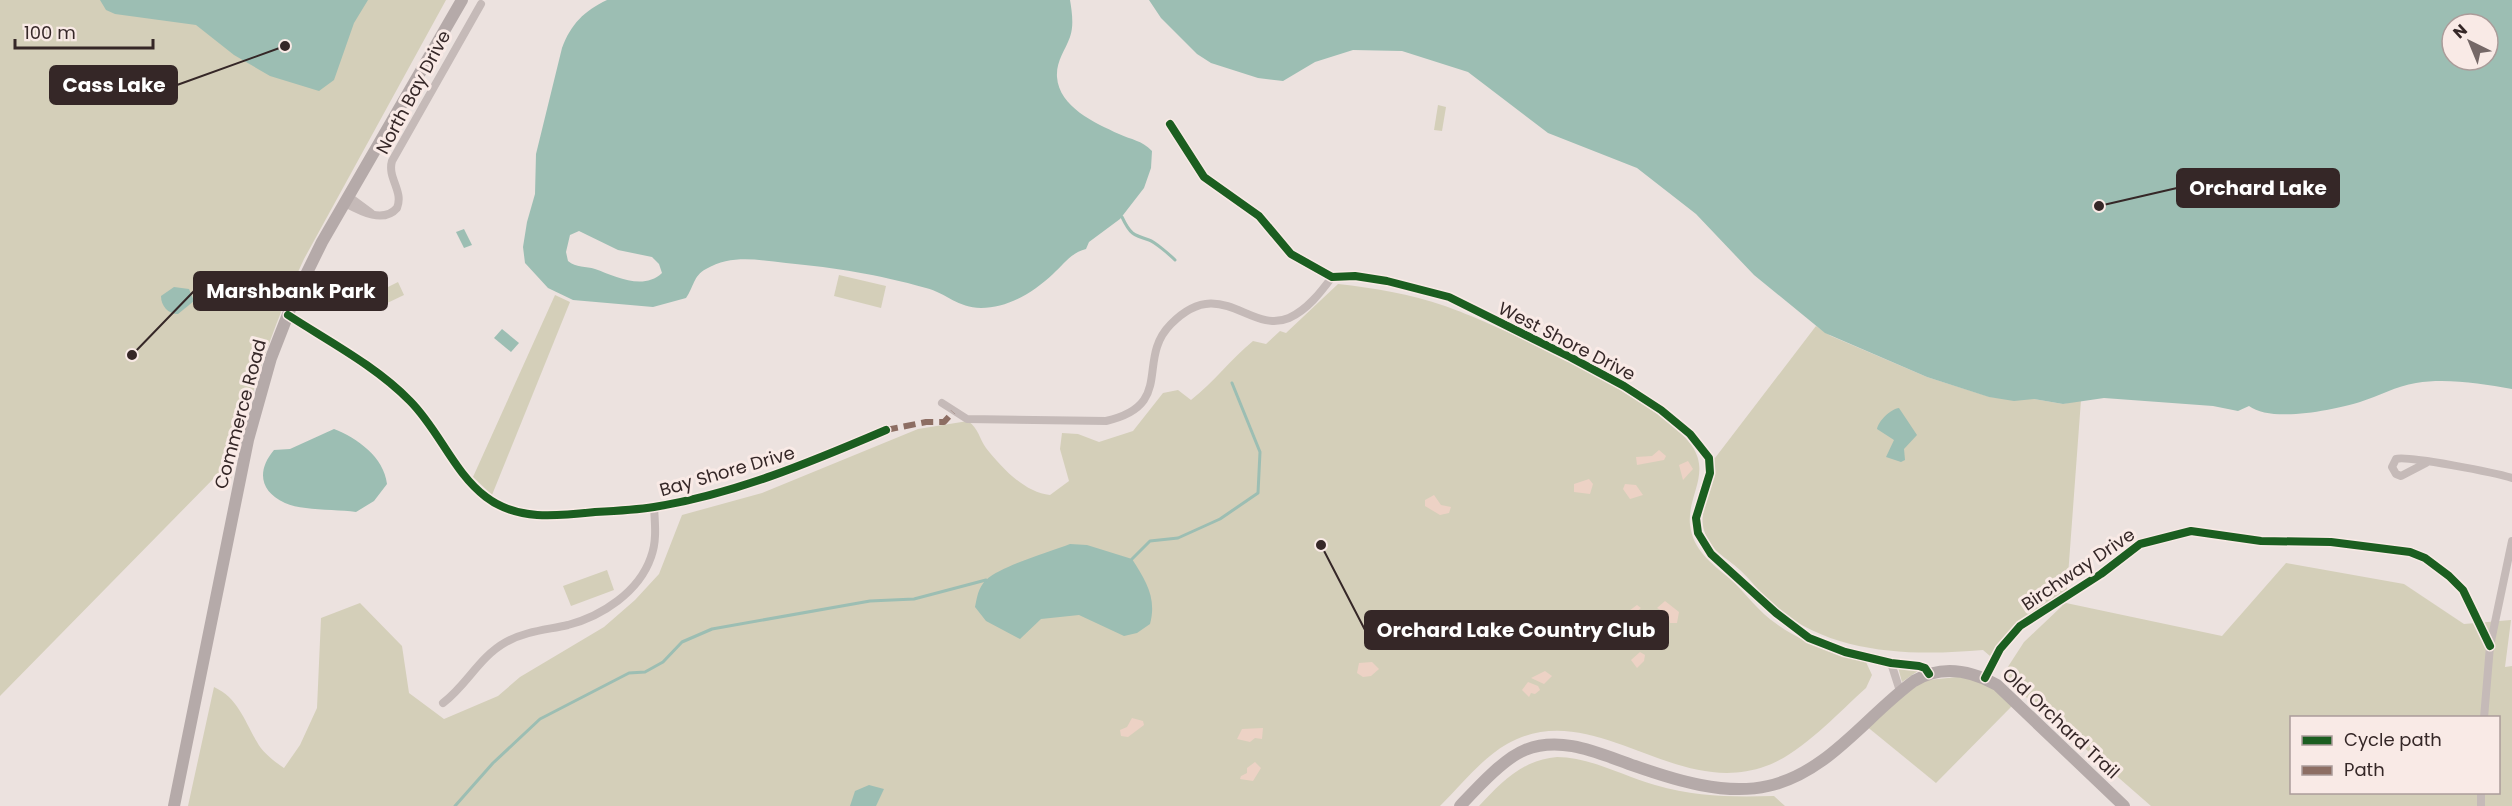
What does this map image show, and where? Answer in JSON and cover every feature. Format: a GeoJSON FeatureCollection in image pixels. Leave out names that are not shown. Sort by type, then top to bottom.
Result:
{"type":"FeatureCollection","features":[{"type":"Feature","properties":{"kind":"main road","name":"Commerce Road"},"geometry":{"type":"LineString","coordinates":[[174,806],[248,440],[266,374],[288,315],[312,263],[462,0]]}},
{"type":"Feature","properties":{"kind":"main road","name":"Old Orchard Trail"},"geometry":{"type":"LineString","coordinates":[[1460,806],[1512,758],[1524,750],[1543,745],[1569,745],[1669,777],[1732,790],[1767,787],[1795,778],[1816,765],[1900,691],[1929,674],[1953,670],[1985,678],[2008,694],[2117,804]]}},
{"type":"Feature","properties":{"kind":"street","name":"North Bay Drive"},"geometry":{"type":"LineString","coordinates":[[346,200],[374,215],[388,214],[398,206],[399,196],[390,171],[394,158],[481,4]]}},
{"type":"Feature","properties":{"kind":"street","name":"West Shore Drive"},"geometry":{"type":"LineString","coordinates":[[1170,124],[1204,177],[1259,216],[1291,254],[1332,277],[1355,276],[1387,281],[1449,297],[1570,357],[1624,386],[1661,410],[1690,434],[1709,458],[1710,472],[1696,518],[1698,533],[1711,554],[1770,608],[1809,638],[1845,652],[1891,663],[1919,666],[1925,668],[1929,674]]}},
{"type":"Feature","properties":{"kind":"street"},"geometry":{"type":"LineString","coordinates":[[942,403],[967,419],[995,417],[1106,421],[1125,417],[1146,399],[1160,342],[1164,332],[1173,321],[1204,303],[1218,302],[1269,321],[1288,318],[1301,310],[1332,277]]}},
{"type":"Feature","properties":{"kind":"street","name":"Bay Shore Drive"},"geometry":{"type":"LineString","coordinates":[[288,315],[386,380],[410,401],[441,437],[465,476],[494,502],[508,509],[546,515],[654,507],[746,485],[803,465],[886,430]]}},
{"type":"Feature","properties":{"kind":"street"},"geometry":{"type":"LineString","coordinates":[[2426,463],[2471,468],[2512,478]]}},
{"type":"Feature","properties":{"kind":"street"},"geometry":{"type":"LineString","coordinates":[[443,703],[495,648],[522,634],[569,624],[599,614],[630,589],[652,556],[656,537],[654,507]]}},
{"type":"Feature","properties":{"kind":"street","name":"Birchway Drive"},"geometry":{"type":"LineString","coordinates":[[1985,678],[2000,649],[2020,626],[2101,574],[2140,544],[2191,531],[2261,541],[2331,542],[2410,552],[2425,558],[2463,590],[2490,646]]}},
{"type":"Feature","properties":{"kind":"street"},"geometry":{"type":"LineString","coordinates":[[2484,716],[2490,646],[2512,541]]}},
{"type":"Feature","properties":{"kind":"street"},"geometry":{"type":"LineString","coordinates":[[1891,663],[1900,691]]}},
{"type":"Feature","properties":{"kind":"shaded area"},"geometry":{"type":"Polygon","coordinates":[[[0,0],[446,0],[304,259],[260,369],[230,484],[220,472],[0,696],[0,0]]]}},
{"type":"Feature","properties":{"kind":"shaded area"},"geometry":{"type":"Polygon","coordinates":[[[100,0],[368,0],[354,23],[334,80],[319,91],[270,76],[234,55],[196,25],[115,14],[106,10],[100,0]]]}},
{"type":"Feature","properties":{"kind":"shaded area"},"geometry":{"type":"Polygon","coordinates":[[[607,0],[1070,0],[1072,28],[1058,66],[1059,88],[1071,105],[1089,119],[1148,147],[1152,151],[1151,168],[1144,188],[1120,219],[1089,242],[1086,249],[1072,256],[1038,287],[1020,298],[1001,305],[981,308],[966,306],[933,290],[873,275],[745,259],[726,261],[706,269],[696,278],[686,298],[653,307],[573,300],[548,288],[525,263],[523,247],[535,194],[536,154],[562,48],[574,25],[607,0]],[[579,231],[570,235],[566,252],[568,261],[574,265],[629,280],[646,281],[662,273],[659,264],[652,257],[618,250],[579,231]]]}},
{"type":"Feature","properties":{"kind":"shaded area"},"geometry":{"type":"Polygon","coordinates":[[[1149,0],[2512,0],[2512,389],[2464,382],[2416,383],[2401,386],[2360,402],[2335,408],[2287,414],[2272,414],[2249,406],[2238,411],[2213,406],[2104,398],[2063,404],[2034,399],[2014,401],[1989,397],[1927,377],[1825,333],[1754,275],[1696,214],[1637,168],[1548,133],[1468,72],[1402,51],[1353,50],[1315,62],[1283,81],[1258,78],[1211,63],[1197,54],[1161,18],[1149,0]]]}},
{"type":"Feature","properties":{"kind":"shaded area"},"geometry":{"type":"Polygon","coordinates":[[[1438,105],[1446,107],[1442,131],[1434,130],[1438,105]]]}},
{"type":"Feature","properties":{"kind":"shaded area"},"geometry":{"type":"Polygon","coordinates":[[[464,229],[472,245],[464,248],[456,232],[464,229]]]}},
{"type":"Feature","properties":{"kind":"shaded area"},"geometry":{"type":"Polygon","coordinates":[[[839,275],[886,286],[881,308],[834,296],[839,275]]]}},
{"type":"Feature","properties":{"kind":"shaded area"},"geometry":{"type":"Polygon","coordinates":[[[398,282],[404,295],[381,306],[374,294],[398,282]]]}},
{"type":"Feature","properties":{"kind":"shaded area"},"geometry":{"type":"Polygon","coordinates":[[[1338,284],[1405,295],[1445,306],[1470,316],[1578,366],[1648,408],[1675,428],[1692,446],[1699,466],[1690,525],[1699,549],[1778,625],[1815,645],[1866,662],[1872,675],[1866,688],[1806,743],[1766,766],[1732,773],[1699,770],[1602,738],[1571,732],[1539,732],[1507,744],[1498,750],[1440,806],[188,806],[214,687],[235,703],[259,746],[284,768],[300,745],[317,708],[321,618],[360,603],[402,646],[409,693],[444,719],[498,696],[520,677],[604,627],[635,600],[659,574],[682,515],[762,493],[918,429],[968,421],[977,430],[986,448],[999,464],[1023,485],[1050,495],[1069,481],[1060,449],[1062,433],[1078,434],[1099,442],[1133,431],[1163,393],[1178,390],[1191,400],[1253,341],[1266,344],[1280,331],[1286,333],[1338,284]]]}},
{"type":"Feature","properties":{"kind":"shaded area"},"geometry":{"type":"Polygon","coordinates":[[[174,287],[189,289],[194,301],[178,314],[168,311],[161,300],[161,296],[174,287]]]}},
{"type":"Feature","properties":{"kind":"shaded area"},"geometry":{"type":"Polygon","coordinates":[[[555,295],[570,302],[492,495],[473,477],[555,295]]]}},
{"type":"Feature","properties":{"kind":"shaded area"},"geometry":{"type":"Polygon","coordinates":[[[1816,326],[1831,336],[1927,377],[1990,397],[2034,399],[2063,404],[2081,400],[2066,603],[2222,636],[2286,563],[2404,584],[2464,624],[2511,620],[2505,667],[2512,666],[2512,806],[2151,806],[2002,676],[2024,642],[2062,606],[2040,613],[2012,630],[1990,656],[1983,650],[1930,653],[1876,649],[1824,636],[1778,609],[1740,570],[1719,553],[1706,537],[1703,512],[1712,476],[1711,454],[1715,458],[1816,326]]]}},
{"type":"Feature","properties":{"kind":"shaded area"},"geometry":{"type":"Polygon","coordinates":[[[502,329],[519,343],[511,352],[494,338],[502,329]]]}},
{"type":"Feature","properties":{"kind":"shaded area"},"geometry":{"type":"Polygon","coordinates":[[[1899,408],[1917,435],[1904,449],[1905,460],[1901,462],[1886,457],[1894,440],[1877,429],[1880,422],[1892,410],[1899,408]]]}},
{"type":"Feature","properties":{"kind":"shaded area"},"geometry":{"type":"Polygon","coordinates":[[[334,429],[360,443],[381,465],[387,484],[374,501],[356,512],[292,506],[276,498],[263,479],[265,465],[274,450],[290,449],[334,429]]]}},
{"type":"Feature","properties":{"kind":"shaded area"},"geometry":{"type":"Polygon","coordinates":[[[1070,544],[1087,545],[1132,559],[1149,590],[1152,606],[1150,624],[1137,633],[1124,636],[1079,615],[1041,619],[1020,639],[986,621],[975,607],[981,586],[993,575],[1070,544]]]}},
{"type":"Feature","properties":{"kind":"shaded area"},"geometry":{"type":"Polygon","coordinates":[[[607,570],[614,590],[571,606],[563,586],[607,570]]]}},
{"type":"Feature","properties":{"kind":"shaded area"},"geometry":{"type":"Polygon","coordinates":[[[1898,667],[1916,669],[1918,671],[1902,682],[1898,667]]]}},
{"type":"Feature","properties":{"kind":"shaded area"},"geometry":{"type":"Polygon","coordinates":[[[1978,675],[2012,706],[1936,783],[1865,725],[1918,681],[1978,675]]]}},
{"type":"Feature","properties":{"kind":"shaded area"},"geometry":{"type":"Polygon","coordinates":[[[1557,757],[1582,760],[1655,785],[1685,792],[1729,796],[1774,796],[1785,806],[1479,806],[1523,767],[1557,757]]]}},
{"type":"Feature","properties":{"kind":"shaded area"},"geometry":{"type":"Polygon","coordinates":[[[869,785],[884,789],[876,806],[850,806],[855,791],[869,785]]]}},
{"type":"Feature","properties":{"kind":"sand"},"geometry":{"type":"Polygon","coordinates":[[[1659,450],[1666,456],[1664,460],[1637,465],[1636,457],[1652,456],[1659,450]]]}},
{"type":"Feature","properties":{"kind":"sand"},"geometry":{"type":"Polygon","coordinates":[[[1688,461],[1693,469],[1683,480],[1679,465],[1688,461]]]}},
{"type":"Feature","properties":{"kind":"sand"},"geometry":{"type":"Polygon","coordinates":[[[1589,479],[1593,484],[1590,494],[1574,492],[1574,484],[1589,479]]]}},
{"type":"Feature","properties":{"kind":"sand"},"geometry":{"type":"Polygon","coordinates":[[[1625,484],[1636,485],[1643,495],[1630,499],[1623,489],[1625,484]]]}},
{"type":"Feature","properties":{"kind":"sand"},"geometry":{"type":"Polygon","coordinates":[[[1434,495],[1441,505],[1451,507],[1449,513],[1440,515],[1425,506],[1425,500],[1434,495]]]}},
{"type":"Feature","properties":{"kind":"sand"},"geometry":{"type":"Polygon","coordinates":[[[1665,601],[1679,612],[1677,623],[1670,623],[1668,614],[1657,608],[1665,601]]]}},
{"type":"Feature","properties":{"kind":"sand"},"geometry":{"type":"Polygon","coordinates":[[[1637,605],[1641,608],[1635,613],[1635,619],[1626,628],[1620,626],[1622,616],[1637,605]]]}},
{"type":"Feature","properties":{"kind":"sand"},"geometry":{"type":"Polygon","coordinates":[[[1640,652],[1645,655],[1644,661],[1637,668],[1631,660],[1640,652]]]}},
{"type":"Feature","properties":{"kind":"sand"},"geometry":{"type":"Polygon","coordinates":[[[1372,662],[1379,669],[1371,676],[1363,677],[1357,673],[1359,663],[1372,662]]]}},
{"type":"Feature","properties":{"kind":"sand"},"geometry":{"type":"Polygon","coordinates":[[[1545,671],[1552,676],[1544,684],[1531,678],[1545,671]]]}},
{"type":"Feature","properties":{"kind":"sand"},"geometry":{"type":"Polygon","coordinates":[[[1528,682],[1538,686],[1540,690],[1535,694],[1531,693],[1529,697],[1522,690],[1528,682]]]}},
{"type":"Feature","properties":{"kind":"sand"},"geometry":{"type":"Polygon","coordinates":[[[1132,718],[1143,721],[1144,725],[1128,737],[1121,736],[1120,730],[1127,727],[1132,718]]]}},
{"type":"Feature","properties":{"kind":"sand"},"geometry":{"type":"Polygon","coordinates":[[[1263,728],[1262,739],[1255,738],[1250,742],[1237,739],[1242,729],[1263,728]]]}},
{"type":"Feature","properties":{"kind":"sand"},"geometry":{"type":"Polygon","coordinates":[[[1255,762],[1261,768],[1253,781],[1240,779],[1247,773],[1247,768],[1255,762]]]}},
{"type":"Feature","properties":{"kind":"waterway"},"geometry":{"type":"LineString","coordinates":[[1122,217],[1132,233],[1155,243],[1175,260]]}},
{"type":"Feature","properties":{"kind":"waterway"},"geometry":{"type":"LineString","coordinates":[[1132,559],[1150,541],[1178,538],[1220,519],[1258,493],[1260,452],[1232,383]]}},
{"type":"Feature","properties":{"kind":"waterway"},"geometry":{"type":"LineString","coordinates":[[455,806],[493,763],[540,719],[629,673],[645,672],[663,662],[682,642],[712,629],[870,601],[914,599],[986,580]]}},
{"type":"Feature","properties":{"kind":"marked path"},"geometry":{"type":"LineString","coordinates":[[886,430],[926,422],[944,422],[953,412]]}},
{"type":"Feature","properties":{"kind":"cycle path"},"geometry":{"type":"LineString","coordinates":[[1170,124],[1204,177],[1259,216],[1291,254],[1332,277],[1355,276],[1387,281],[1449,297],[1570,357],[1624,386],[1661,410],[1690,434],[1709,458],[1710,473],[1696,518],[1698,533],[1711,554],[1776,613],[1809,638],[1845,652],[1891,663],[1919,666],[1925,668],[1929,674]]}},
{"type":"Feature","properties":{"kind":"cycle path"},"geometry":{"type":"LineString","coordinates":[[288,315],[351,355],[397,388],[420,412],[475,487],[498,505],[524,513],[567,515],[640,509],[684,501],[772,476],[886,430]]}},
{"type":"Feature","properties":{"kind":"cycle path"},"geometry":{"type":"LineString","coordinates":[[1985,678],[2000,649],[2020,626],[2101,574],[2140,544],[2191,531],[2261,541],[2331,542],[2410,552],[2425,558],[2463,590],[2490,646]]}},
{"type":"Feature","properties":{"kind":"place","name":"Cass Lake"},"geometry":{"type":"Point","coordinates":[285,46]}},
{"type":"Feature","properties":{"kind":"place","name":"Orchard Lake"},"geometry":{"type":"Point","coordinates":[2099,206]}},
{"type":"Feature","properties":{"kind":"place","name":"Marshbank Park"},"geometry":{"type":"Point","coordinates":[132,355]}},
{"type":"Feature","properties":{"kind":"place","name":"Orchard Lake Country Club"},"geometry":{"type":"Point","coordinates":[1321,545]}}]}
